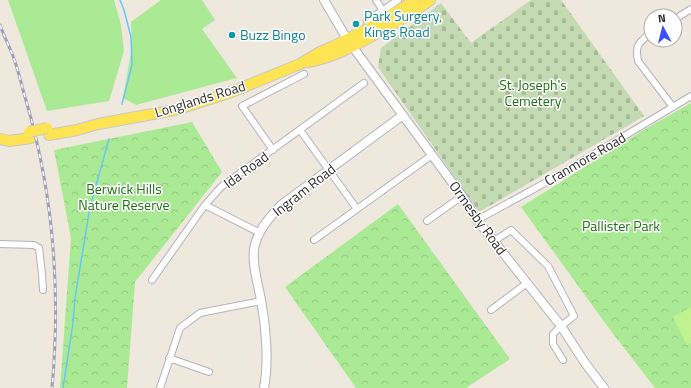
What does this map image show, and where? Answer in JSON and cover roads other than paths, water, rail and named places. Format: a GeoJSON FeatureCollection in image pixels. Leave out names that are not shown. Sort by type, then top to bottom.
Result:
{"type":"FeatureCollection","features":[{"type":"Feature","properties":{"kind":"main road","name":"Longlands Road"},"geometry":{"type":"LineString","coordinates":[[0,140],[9,141],[75,125],[98,124],[175,110],[229,93],[300,64],[343,52],[350,43],[414,0]]}},
{"type":"Feature","properties":{"kind":"main road","name":"Longlands Road"},"geometry":{"type":"LineString","coordinates":[[350,43],[408,15],[430,0]]}},
{"type":"Feature","properties":{"kind":"main road","name":"Longlands Road"},"geometry":{"type":"LineString","coordinates":[[0,133],[8,135],[30,135]]}},
{"type":"Feature","properties":{"kind":"street","name":"Ormesby Road"},"geometry":{"type":"LineString","coordinates":[[324,0],[350,43],[462,196],[477,220],[561,326],[585,364],[604,388]]}},
{"type":"Feature","properties":{"kind":"street"},"geometry":{"type":"LineString","coordinates":[[376,0],[383,11]]}},
{"type":"Feature","properties":{"kind":"street"},"geometry":{"type":"LineString","coordinates":[[367,21],[398,0]]}},
{"type":"Feature","properties":{"kind":"street"},"geometry":{"type":"LineString","coordinates":[[643,39],[638,45],[638,61],[673,106]]}},
{"type":"Feature","properties":{"kind":"street"},"geometry":{"type":"LineString","coordinates":[[273,150],[242,106],[304,74]]}},
{"type":"Feature","properties":{"kind":"street","name":"Ida Road"},"geometry":{"type":"LineString","coordinates":[[152,280],[205,205],[221,187],[364,83]]}},
{"type":"Feature","properties":{"kind":"street","name":"Cranmore Road"},"geometry":{"type":"LineString","coordinates":[[477,220],[554,178],[691,96]]}},
{"type":"Feature","properties":{"kind":"street","name":"Ingram Road"},"geometry":{"type":"LineString","coordinates":[[264,388],[266,349],[265,328],[254,266],[254,249],[260,233],[269,218],[281,206],[403,115]]}},
{"type":"Feature","properties":{"kind":"street"},"geometry":{"type":"LineString","coordinates":[[300,130],[357,209]]}},
{"type":"Feature","properties":{"kind":"street"},"geometry":{"type":"LineString","coordinates":[[314,240],[432,155]]}},
{"type":"Feature","properties":{"kind":"street"},"geometry":{"type":"LineString","coordinates":[[427,221],[462,196]]}},
{"type":"Feature","properties":{"kind":"street"},"geometry":{"type":"LineString","coordinates":[[205,205],[260,233]]}},
{"type":"Feature","properties":{"kind":"street"},"geometry":{"type":"LineString","coordinates":[[494,241],[511,230],[548,266],[574,316],[553,334],[552,344],[563,360]]}},
{"type":"Feature","properties":{"kind":"street"},"geometry":{"type":"LineString","coordinates":[[0,244],[34,245],[39,248],[42,290]]}},
{"type":"Feature","properties":{"kind":"street"},"geometry":{"type":"LineString","coordinates":[[491,310],[527,283]]}},
{"type":"Feature","properties":{"kind":"street"},"geometry":{"type":"LineString","coordinates":[[160,388],[180,328],[200,313],[261,301]]}},
{"type":"Feature","properties":{"kind":"street"},"geometry":{"type":"LineString","coordinates":[[169,358],[209,372]]}},
{"type":"Feature","properties":{"kind":"waterway"},"geometry":{"type":"LineString","coordinates":[[120,0],[131,37],[132,65],[122,104]]}},
{"type":"Feature","properties":{"kind":"waterway"},"geometry":{"type":"LineString","coordinates":[[63,388],[73,323],[75,298],[90,207],[109,139]]}},
{"type":"Feature","properties":{"kind":"railway"},"geometry":{"type":"LineString","coordinates":[[0,25],[13,56],[35,132],[48,205],[55,278],[56,314],[52,388]]}},
{"type":"Feature","properties":{"kind":"place","name":"Park Surgery, Kings Road"},"geometry":{"type":"Point","coordinates":[356,24]}},
{"type":"Feature","properties":{"kind":"place","name":"Buzz Bingo"},"geometry":{"type":"Point","coordinates":[232,35]}},
{"type":"Feature","properties":{"kind":"park label","name":"St. Joseph's Cemetery"},"geometry":{"type":"Point","coordinates":[533,94]}},
{"type":"Feature","properties":{"kind":"park label","name":"Berwick Hills Nature Reserve"},"geometry":{"type":"Point","coordinates":[124,198]}},
{"type":"Feature","properties":{"kind":"park label","name":"Pallister Park"},"geometry":{"type":"Point","coordinates":[621,226]}}]}
